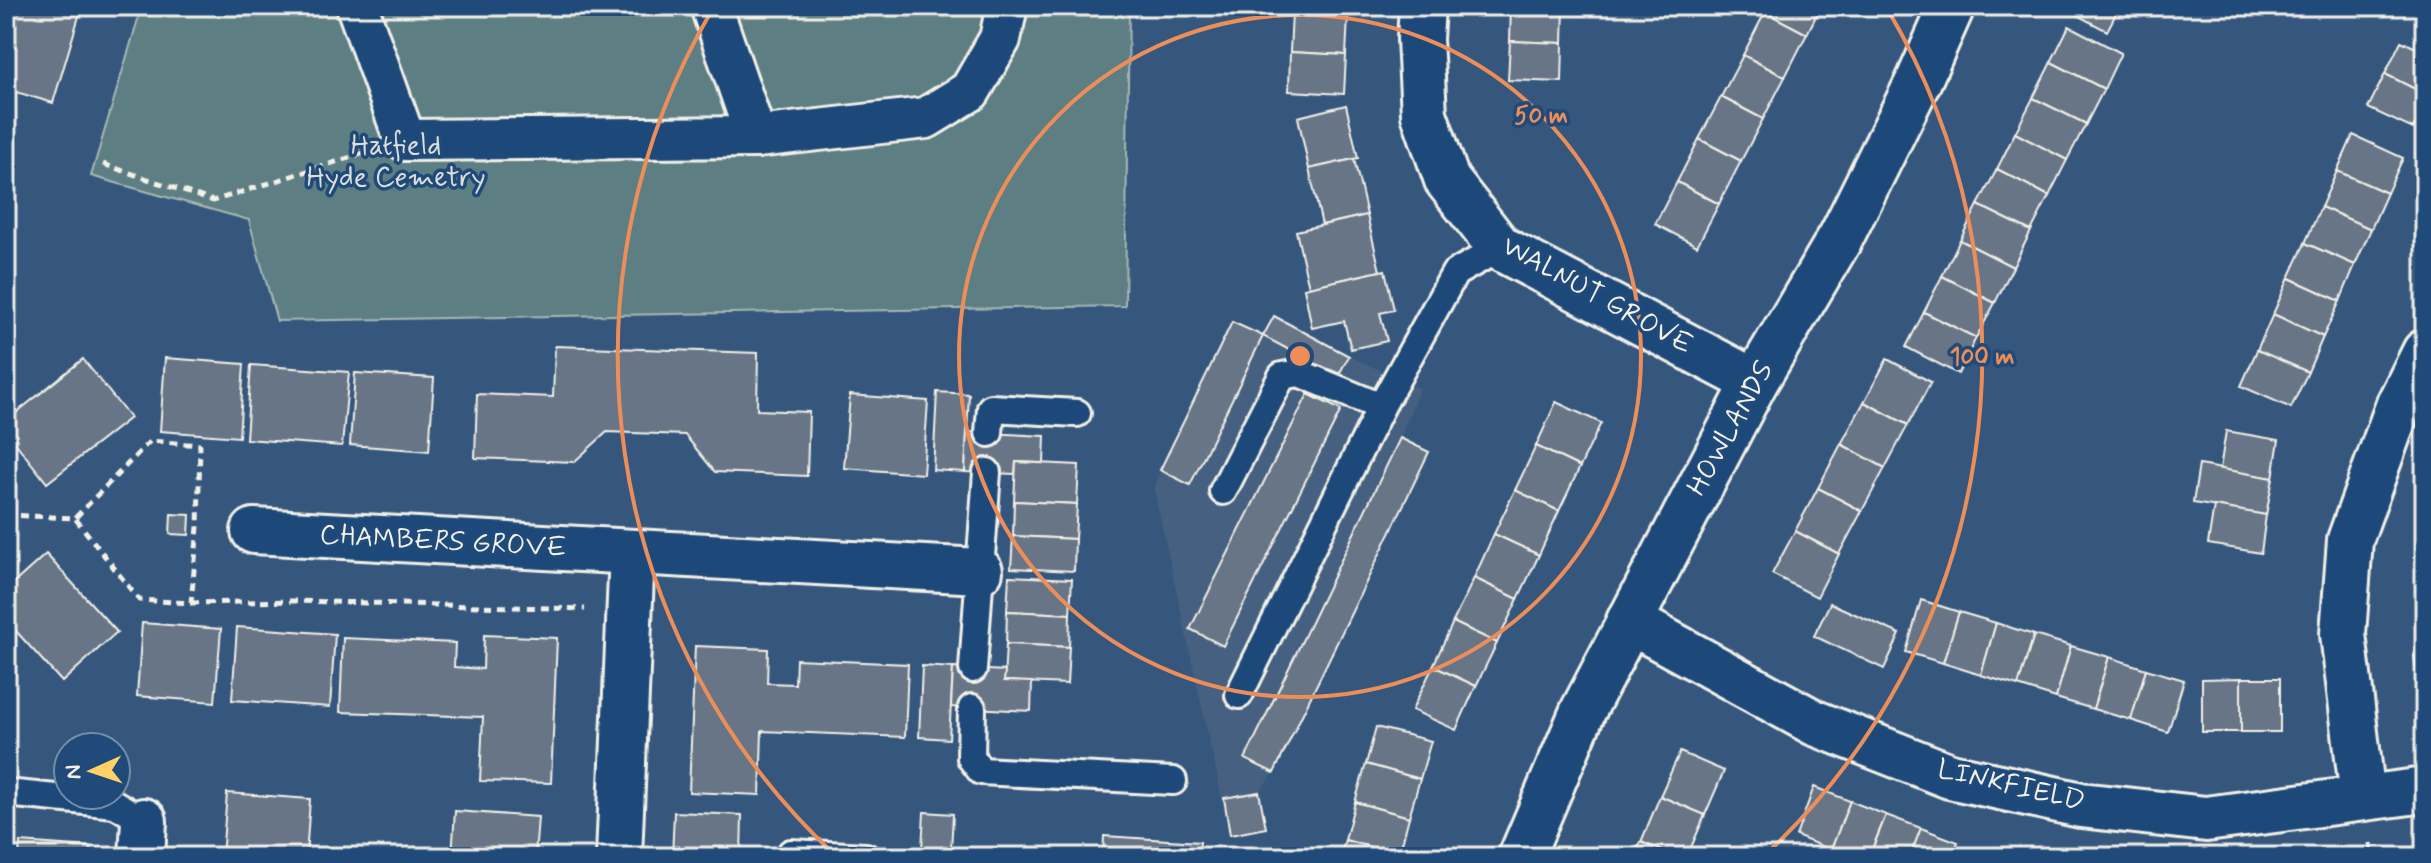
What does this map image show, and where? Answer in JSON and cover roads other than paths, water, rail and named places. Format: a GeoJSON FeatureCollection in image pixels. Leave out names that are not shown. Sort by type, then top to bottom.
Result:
{"type":"FeatureCollection","features":[{"type":"Feature","properties":{"kind":"street"},"geometry":{"type":"LineString","coordinates":[[357,6],[405,140],[756,137],[926,118],[970,91],[1000,39],[1007,6]]}},
{"type":"Feature","properties":{"kind":"street"},"geometry":{"type":"LineString","coordinates":[[711,6],[756,137]]}},
{"type":"Feature","properties":{"kind":"street","name":"WALNUT GROVE"},"geometry":{"type":"LineString","coordinates":[[1422,6],[1420,39],[1424,114],[1447,180],[1500,248],[1755,382]]}},
{"type":"Feature","properties":{"kind":"street","name":"HOWLANDS"},"geometry":{"type":"LineString","coordinates":[[1521,857],[1583,711],[1755,382],[1842,235],[1952,6]]}},
{"type":"Feature","properties":{"kind":"street"},"geometry":{"type":"LineString","coordinates":[[2363,798],[2343,634],[2350,540],[2399,404],[2425,352]]}},
{"type":"Feature","properties":{"kind":"street","name":"CHAMBERS GROVE"},"geometry":{"type":"LineString","coordinates":[[254,531],[980,571]]}},
{"type":"Feature","properties":{"kind":"street"},"geometry":{"type":"LineString","coordinates":[[619,857],[632,552]]}},
{"type":"Feature","properties":{"kind":"street","name":"LINKFIELD"},"geometry":{"type":"LineString","coordinates":[[1629,621],[1815,723],[1950,776],[2081,805],[2206,819],[2425,790]]}},
{"type":"Feature","properties":{"kind":"lane"},"geometry":{"type":"LineString","coordinates":[[1239,695],[1381,407],[1455,273],[1500,248]]}},
{"type":"Feature","properties":{"kind":"lane"},"geometry":{"type":"LineString","coordinates":[[1223,491],[1282,376],[1299,373],[1381,407]]}},
{"type":"Feature","properties":{"kind":"lane"},"geometry":{"type":"LineString","coordinates":[[989,433],[991,408],[1077,413]]}},
{"type":"Feature","properties":{"kind":"lane"},"geometry":{"type":"LineString","coordinates":[[973,669],[987,472]]}},
{"type":"Feature","properties":{"kind":"lane"},"geometry":{"type":"LineString","coordinates":[[972,708],[971,758],[981,771],[1173,781]]}},
{"type":"Feature","properties":{"kind":"lane"},"geometry":{"type":"LineString","coordinates":[[6,793],[115,804],[143,839]]}},
{"type":"Feature","properties":{"kind":"lane"},"geometry":{"type":"LineString","coordinates":[[791,853],[866,857]]}},
{"type":"Feature","properties":{"kind":"park label","name":"Hatfield Hyde Cemetry"},"geometry":{"type":"Point","coordinates":[396,162]}}]}
